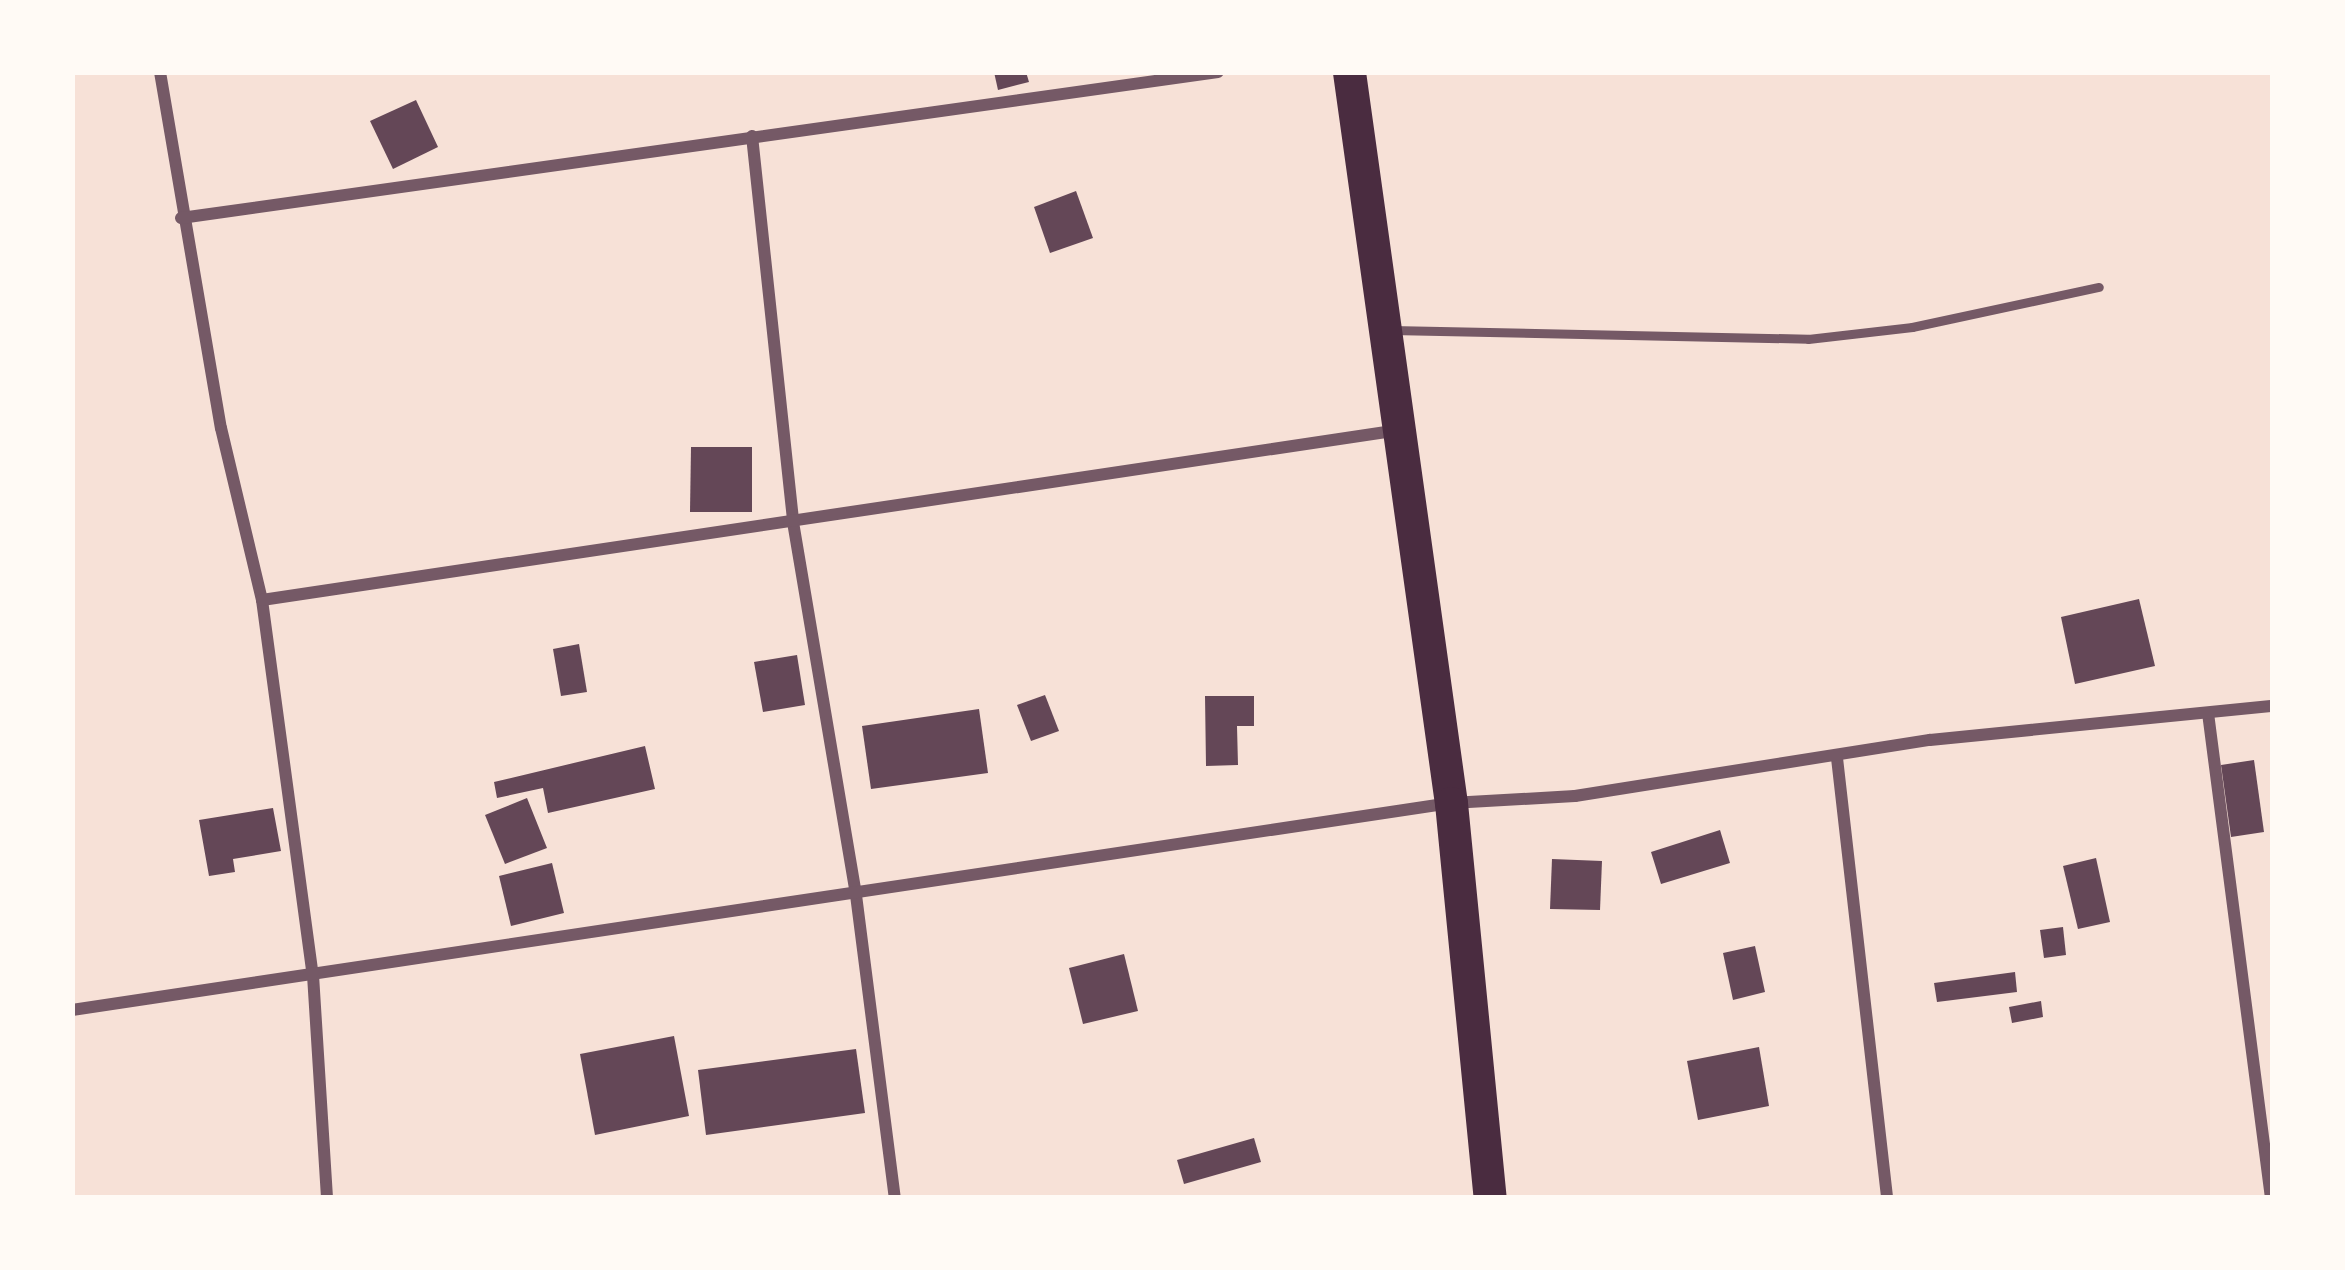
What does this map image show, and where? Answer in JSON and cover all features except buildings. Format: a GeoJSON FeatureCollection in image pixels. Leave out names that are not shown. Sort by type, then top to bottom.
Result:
{"type":"FeatureCollection","features":[{"type":"Feature","properties":{"kind":"highway"},"geometry":{"type":"LineString","coordinates":[[1349,72],[1451,803],[1490,1198]]}},
{"type":"Feature","properties":{"kind":"street"},"geometry":{"type":"LineString","coordinates":[[160,72],[181,218],[262,600],[313,975],[327,1198]]}},
{"type":"Feature","properties":{"kind":"street"},"geometry":{"type":"LineString","coordinates":[[181,218],[1218,72]]}},
{"type":"Feature","properties":{"kind":"street"},"geometry":{"type":"LineString","coordinates":[[752,136],[794,522],[856,895],[895,1198]]}},
{"type":"Feature","properties":{"kind":"street"},"geometry":{"type":"LineString","coordinates":[[262,600],[1400,429]]}},
{"type":"Feature","properties":{"kind":"street"},"geometry":{"type":"LineString","coordinates":[[72,1010],[1451,803],[1574,796],[1930,740],[2273,706]]}},
{"type":"Feature","properties":{"kind":"street"},"geometry":{"type":"LineString","coordinates":[[2208,713],[2271,1198]]}},
{"type":"Feature","properties":{"kind":"street"},"geometry":{"type":"LineString","coordinates":[[1837,758],[1887,1198]]}},
{"type":"Feature","properties":{"kind":"lane"},"geometry":{"type":"LineString","coordinates":[[1386,329],[1808,339],[1912,327],[2099,287]]}}]}
